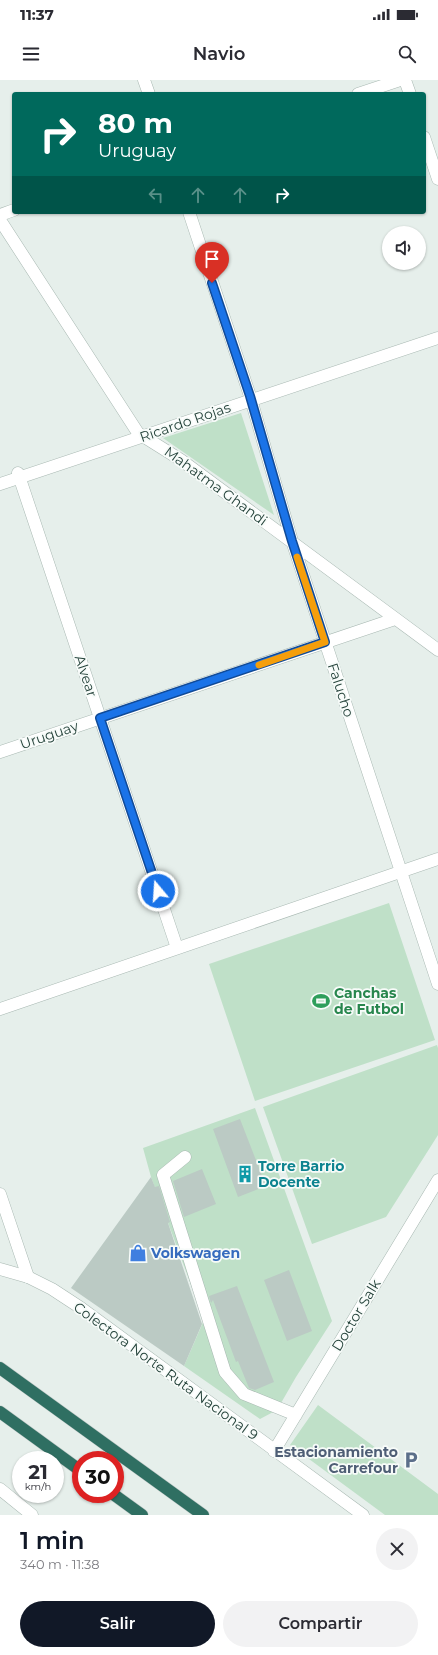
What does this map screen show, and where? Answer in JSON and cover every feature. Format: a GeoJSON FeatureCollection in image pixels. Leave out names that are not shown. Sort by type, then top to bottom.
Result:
{"type":"FeatureCollection","features":[{"type":"Feature","properties":{"kind":"highway"},"geometry":{"type":"LineString","coordinates":[[0,1368],[203,1515]]}},
{"type":"Feature","properties":{"kind":"highway"},"geometry":{"type":"LineString","coordinates":[[0,1412],[72,1464]]}},
{"type":"Feature","properties":{"kind":"highway"},"geometry":{"type":"LineString","coordinates":[[124,1502],[142,1515]]}},
{"type":"Feature","properties":{"kind":"street"},"geometry":{"type":"LineString","coordinates":[[144,80],[148,92]]}},
{"type":"Feature","properties":{"kind":"street"},"geometry":{"type":"LineString","coordinates":[[364,92],[400,80]]}},
{"type":"Feature","properties":{"kind":"street"},"geometry":{"type":"LineString","coordinates":[[405,80],[409,92]]}},
{"type":"Feature","properties":{"kind":"street"},"geometry":{"type":"LineString","coordinates":[[426,143],[438,179]]}},
{"type":"Feature","properties":{"kind":"street"},"geometry":{"type":"LineString","coordinates":[[0,215],[12,211]]}},
{"type":"Feature","properties":{"kind":"street","name":"Falucho"},"geometry":{"type":"LineString","coordinates":[[190,214],[251,398],[292,541],[438,984]]}},
{"type":"Feature","properties":{"kind":"street","name":"Mahatma Ghandi"},"geometry":{"type":"LineString","coordinates":[[0,220],[141,435],[181,460],[438,650]]}},
{"type":"Feature","properties":{"kind":"street","name":"Ricardo Rojas"},"geometry":{"type":"LineString","coordinates":[[0,479],[19,475],[141,435],[438,333]]}},
{"type":"Feature","properties":{"kind":"street","name":"Ricardo Rojas"},"geometry":{"type":"LineString","coordinates":[[251,398],[438,338]]}},
{"type":"Feature","properties":{"kind":"street","name":"Ricardo Rojas"},"geometry":{"type":"LineString","coordinates":[[0,484],[19,475]]}},
{"type":"Feature","properties":{"kind":"street","name":"Alvear"},"geometry":{"type":"LineString","coordinates":[[19,475],[177,948]]}},
{"type":"Feature","properties":{"kind":"street","name":"Uruguay"},"geometry":{"type":"LineString","coordinates":[[0,752],[395,619]]}},
{"type":"Feature","properties":{"kind":"street"},"geometry":{"type":"LineString","coordinates":[[0,1008],[438,859]]}},
{"type":"Feature","properties":{"kind":"street"},"geometry":{"type":"LineString","coordinates":[[185,1157],[163,1175],[225,1372],[244,1394],[296,1415]]}},
{"type":"Feature","properties":{"kind":"street","name":"Doctor Salk"},"geometry":{"type":"LineString","coordinates":[[274,1451],[438,1180]]}},
{"type":"Feature","properties":{"kind":"street"},"geometry":{"type":"LineString","coordinates":[[0,1194],[28,1277]]}},
{"type":"Feature","properties":{"kind":"street","name":"Colectora Norte Ruta Nacional 9"},"geometry":{"type":"LineString","coordinates":[[0,1270],[28,1277],[52,1289],[81,1308],[363,1515]]}},
{"type":"Feature","properties":{"kind":"street"},"geometry":{"type":"LineString","coordinates":[[0,1489],[28,1514]]}},
{"type":"Feature","properties":{"kind":"green space"},"geometry":{"type":"Polygon","coordinates":[[[241,413],[274,515],[163,438],[241,413]]]}},
{"type":"Feature","properties":{"kind":"green space"},"geometry":{"type":"Polygon","coordinates":[[[389,903],[435,1040],[255,1101],[209,964],[389,903]]]}},
{"type":"Feature","properties":{"kind":"green space"},"geometry":{"type":"Polygon","coordinates":[[[437,1045],[438,1135],[386,1217],[312,1244],[263,1107],[437,1045]]]}},
{"type":"Feature","properties":{"kind":"green space"},"geometry":{"type":"Polygon","coordinates":[[[255,1108],[332,1321],[277,1410],[260,1419],[184,1366],[204,1320],[151,1177],[143,1148],[255,1108]]]}},
{"type":"Feature","properties":{"kind":"green space"},"geometry":{"type":"Polygon","coordinates":[[[318,1405],[438,1494],[438,1515],[385,1515],[290,1445],[318,1405]]]}},
{"type":"Feature","properties":{"kind":"building"},"geometry":{"type":"Polygon","coordinates":[[[240,1119],[266,1186],[238,1197],[213,1129],[240,1119]]]}},
{"type":"Feature","properties":{"kind":"building"},"geometry":{"type":"Polygon","coordinates":[[[202,1169],[216,1204],[184,1217],[173,1181],[202,1169]]]}},
{"type":"Feature","properties":{"kind":"building","name":"Volkswagen"},"geometry":{"type":"Polygon","coordinates":[[[151,1177],[155,1187],[159,1186],[170,1222],[168,1223],[202,1324],[184,1366],[71,1288],[151,1177]]]}},
{"type":"Feature","properties":{"kind":"building"},"geometry":{"type":"Polygon","coordinates":[[[289,1270],[312,1331],[287,1341],[264,1280],[289,1270]]]}},
{"type":"Feature","properties":{"kind":"building"},"geometry":{"type":"Polygon","coordinates":[[[237,1286],[274,1382],[255,1390],[249,1388],[238,1361],[236,1362],[213,1300],[211,1303],[209,1296],[237,1286]]]}},
{"type":"Feature","properties":{"kind":"slow traffic"},"geometry":{"type":"LineString","coordinates":[[259,665],[325,642],[297,557]]}},
{"type":"Feature","properties":{"kind":"place","name":"Canchas de Futbol"},"geometry":{"type":"Point","coordinates":[321,1001]}},
{"type":"Feature","properties":{"kind":"place","name":"Torre Barrio Docente"},"geometry":{"type":"Point","coordinates":[245,1174]}},
{"type":"Feature","properties":{"kind":"place","name":"Volkswagen"},"geometry":{"type":"Point","coordinates":[138,1253]}},
{"type":"Feature","properties":{"kind":"place","name":"Estacionamiento Carrefour"},"geometry":{"type":"Point","coordinates":[411,1460]}},
{"type":"Feature","properties":{"kind":"route"},"geometry":{"type":"LineString","coordinates":[[158,891],[100,718],[325,642],[292,541],[250,396],[212,283]]}}]}
